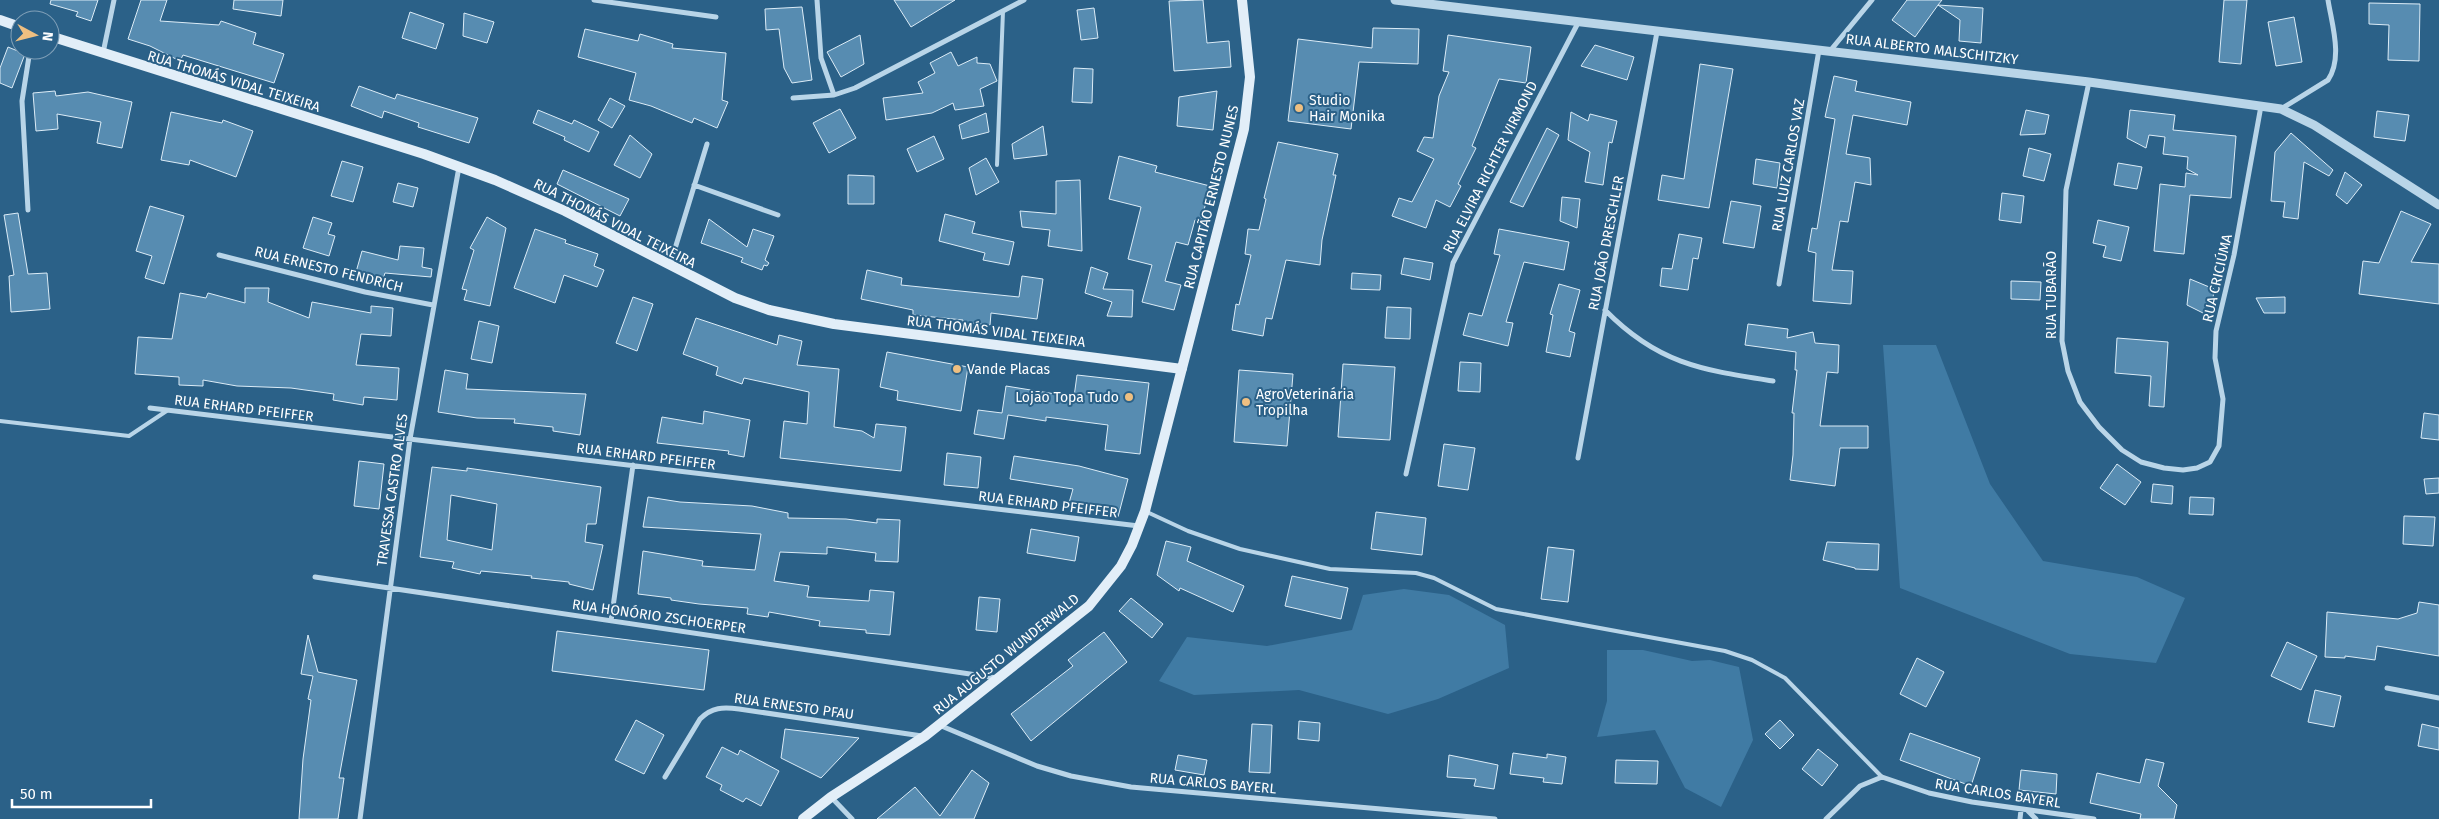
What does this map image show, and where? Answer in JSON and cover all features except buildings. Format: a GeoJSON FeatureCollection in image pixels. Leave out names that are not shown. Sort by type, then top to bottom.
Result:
{"type":"FeatureCollection","features":[{"type":"Feature","properties":{"kind":"main road","name":"RUA CAPITÃO ERNESTO NUNES"},"geometry":{"type":"LineString","coordinates":[[1182,368],[1249,105],[1250,77],[1242,0]]}},
{"type":"Feature","properties":{"kind":"main road","name":"RUA THOMÁS VIDAL TEIXEIRA"},"geometry":{"type":"LineString","coordinates":[[60,39],[459,166],[531,194],[736,298],[809,319],[1182,368]]}},
{"type":"Feature","properties":{"kind":"main road","name":"RUA AUGUSTO WUNDERWALD"},"geometry":{"type":"LineString","coordinates":[[803,819],[831,797],[925,736],[1089,606],[1121,566],[1140,526],[1182,368]]}},
{"type":"Feature","properties":{"kind":"street"},"geometry":{"type":"LineString","coordinates":[[103,54],[114,0]]}},
{"type":"Feature","properties":{"kind":"street"},"geometry":{"type":"LineString","coordinates":[[594,0],[716,17]]}},
{"type":"Feature","properties":{"kind":"street"},"geometry":{"type":"LineString","coordinates":[[817,0],[821,58],[834,95]]}},
{"type":"Feature","properties":{"kind":"street"},"geometry":{"type":"LineString","coordinates":[[794,98],[834,95],[872,81],[1024,0]]}},
{"type":"Feature","properties":{"kind":"street","name":"RUA ALBERTO MALSCHITZKY"},"geometry":{"type":"LineString","coordinates":[[1395,0],[2090,82],[2261,106],[2281,110],[2314,125],[2439,205]]}},
{"type":"Feature","properties":{"kind":"street"},"geometry":{"type":"LineString","coordinates":[[1830,51],[1872,0]]}},
{"type":"Feature","properties":{"kind":"street"},"geometry":{"type":"LineString","coordinates":[[2281,110],[2328,80],[2333,73],[2336,58],[2328,0]]}},
{"type":"Feature","properties":{"kind":"street","name":"RUA ELVIRA RICHTER VIRMOND"},"geometry":{"type":"LineString","coordinates":[[1406,474],[1453,264],[1578,23]]}},
{"type":"Feature","properties":{"kind":"street","name":"RUA JOÃO DRESCHLER"},"geometry":{"type":"LineString","coordinates":[[1578,458],[1657,32]]}},
{"type":"Feature","properties":{"kind":"street","name":"RUA LUIZ CARLOS VAZ"},"geometry":{"type":"LineString","coordinates":[[1779,284],[1819,50]]}},
{"type":"Feature","properties":{"kind":"street"},"geometry":{"type":"LineString","coordinates":[[28,60],[22,101],[28,210]]}},
{"type":"Feature","properties":{"kind":"street","name":"RUA TUBARÃO"},"geometry":{"type":"LineString","coordinates":[[2090,82],[2073,150],[2063,217],[2062,341],[2068,371],[2080,402],[2099,426],[2122,450],[2141,462],[2183,470],[2197,468],[2210,462],[2215,455]]}},
{"type":"Feature","properties":{"kind":"street","name":"RUA CRICIÚMA"},"geometry":{"type":"LineString","coordinates":[[2215,455],[2219,446],[2223,399],[2215,358],[2216,331],[2234,256],[2261,106]]}},
{"type":"Feature","properties":{"kind":"street"},"geometry":{"type":"LineString","coordinates":[[670,266],[707,144]]}},
{"type":"Feature","properties":{"kind":"street","name":"TRAVESSA CASTRO ALVES"},"geometry":{"type":"LineString","coordinates":[[360,819],[410,439],[459,166]]}},
{"type":"Feature","properties":{"kind":"street"},"geometry":{"type":"LineString","coordinates":[[694,185],[778,215]]}},
{"type":"Feature","properties":{"kind":"street","name":"RUA ERNESTO FENDRICH"},"geometry":{"type":"LineString","coordinates":[[219,255],[365,292],[433,305]]}},
{"type":"Feature","properties":{"kind":"street"},"geometry":{"type":"LineString","coordinates":[[1605,310],[1622,327],[1644,344],[1665,356],[1703,370],[1773,381]]}},
{"type":"Feature","properties":{"kind":"street","name":"RUA ERHARD PFEIFFER"},"geometry":{"type":"LineString","coordinates":[[150,408],[1140,526]]}},
{"type":"Feature","properties":{"kind":"street"},"geometry":{"type":"LineString","coordinates":[[612,620],[633,465]]}},
{"type":"Feature","properties":{"kind":"street","name":"RUA HONÓRIO ZSCHOERPER"},"geometry":{"type":"LineString","coordinates":[[315,577],[1000,678]]}},
{"type":"Feature","properties":{"kind":"street"},"geometry":{"type":"LineString","coordinates":[[2387,688],[2439,698]]}},
{"type":"Feature","properties":{"kind":"street","name":"RUA ERNESTO PFAU"},"geometry":{"type":"LineString","coordinates":[[665,777],[700,719],[708,712],[717,708],[740,709],[925,736]]}},
{"type":"Feature","properties":{"kind":"street","name":"RUA CARLOS BAYERL"},"geometry":{"type":"LineString","coordinates":[[939,725],[1037,766],[1071,776],[1131,788],[1496,819]]}},
{"type":"Feature","properties":{"kind":"street"},"geometry":{"type":"LineString","coordinates":[[1826,819],[1860,786],[1882,777]]}},
{"type":"Feature","properties":{"kind":"street","name":"RUA CARLOS BAYERL"},"geometry":{"type":"LineString","coordinates":[[1882,777],[1929,793],[2021,810],[2094,819]]}},
{"type":"Feature","properties":{"kind":"street"},"geometry":{"type":"LineString","coordinates":[[831,797],[852,819]]}},
{"type":"Feature","properties":{"kind":"street"},"geometry":{"type":"LineString","coordinates":[[2020,819],[2021,810]]}},
{"type":"Feature","properties":{"kind":"street"},"geometry":{"type":"LineString","coordinates":[[2028,811],[2036,819]]}},
{"type":"Feature","properties":{"kind":"lane"},"geometry":{"type":"LineString","coordinates":[[997,165],[1003,11]]}},
{"type":"Feature","properties":{"kind":"lane"},"geometry":{"type":"LineString","coordinates":[[0,421],[129,436],[168,410]]}},
{"type":"Feature","properties":{"kind":"lane"},"geometry":{"type":"LineString","coordinates":[[1145,511],[1188,531],[1240,549],[1330,569],[1416,573],[1434,578],[1496,609],[1726,651],[1752,660],[1785,678],[1882,777]]}},
{"type":"Feature","properties":{"kind":"shaded area"},"geometry":{"type":"Polygon","coordinates":[[[1883,345],[1936,345],[1990,484],[2043,561],[2137,577],[2185,598],[2156,663],[2070,654],[1900,588],[1883,345]]]}},
{"type":"Feature","properties":{"kind":"shaded area"},"geometry":{"type":"Polygon","coordinates":[[[1404,589],[1449,595],[1505,625],[1509,668],[1438,699],[1388,714],[1299,690],[1194,695],[1159,681],[1187,637],[1267,646],[1352,630],[1363,595],[1404,589]]]}},
{"type":"Feature","properties":{"kind":"shaded area"},"geometry":{"type":"Polygon","coordinates":[[[1607,650],[1643,650],[1692,661],[1710,660],[1739,667],[1753,740],[1721,807],[1685,788],[1655,730],[1597,737],[1607,701],[1607,650]]]}},
{"type":"Feature","properties":{"kind":"place","name":"Studio Hair Monika"},"geometry":{"type":"Point","coordinates":[1299,108]}},
{"type":"Feature","properties":{"kind":"place","name":"Vande Placas"},"geometry":{"type":"Point","coordinates":[957,369]}},
{"type":"Feature","properties":{"kind":"place","name":"Lojão Topa Tudo"},"geometry":{"type":"Point","coordinates":[1129,397]}},
{"type":"Feature","properties":{"kind":"place","name":"AgroVeterinária Tropilha"},"geometry":{"type":"Point","coordinates":[1246,402]}}]}
